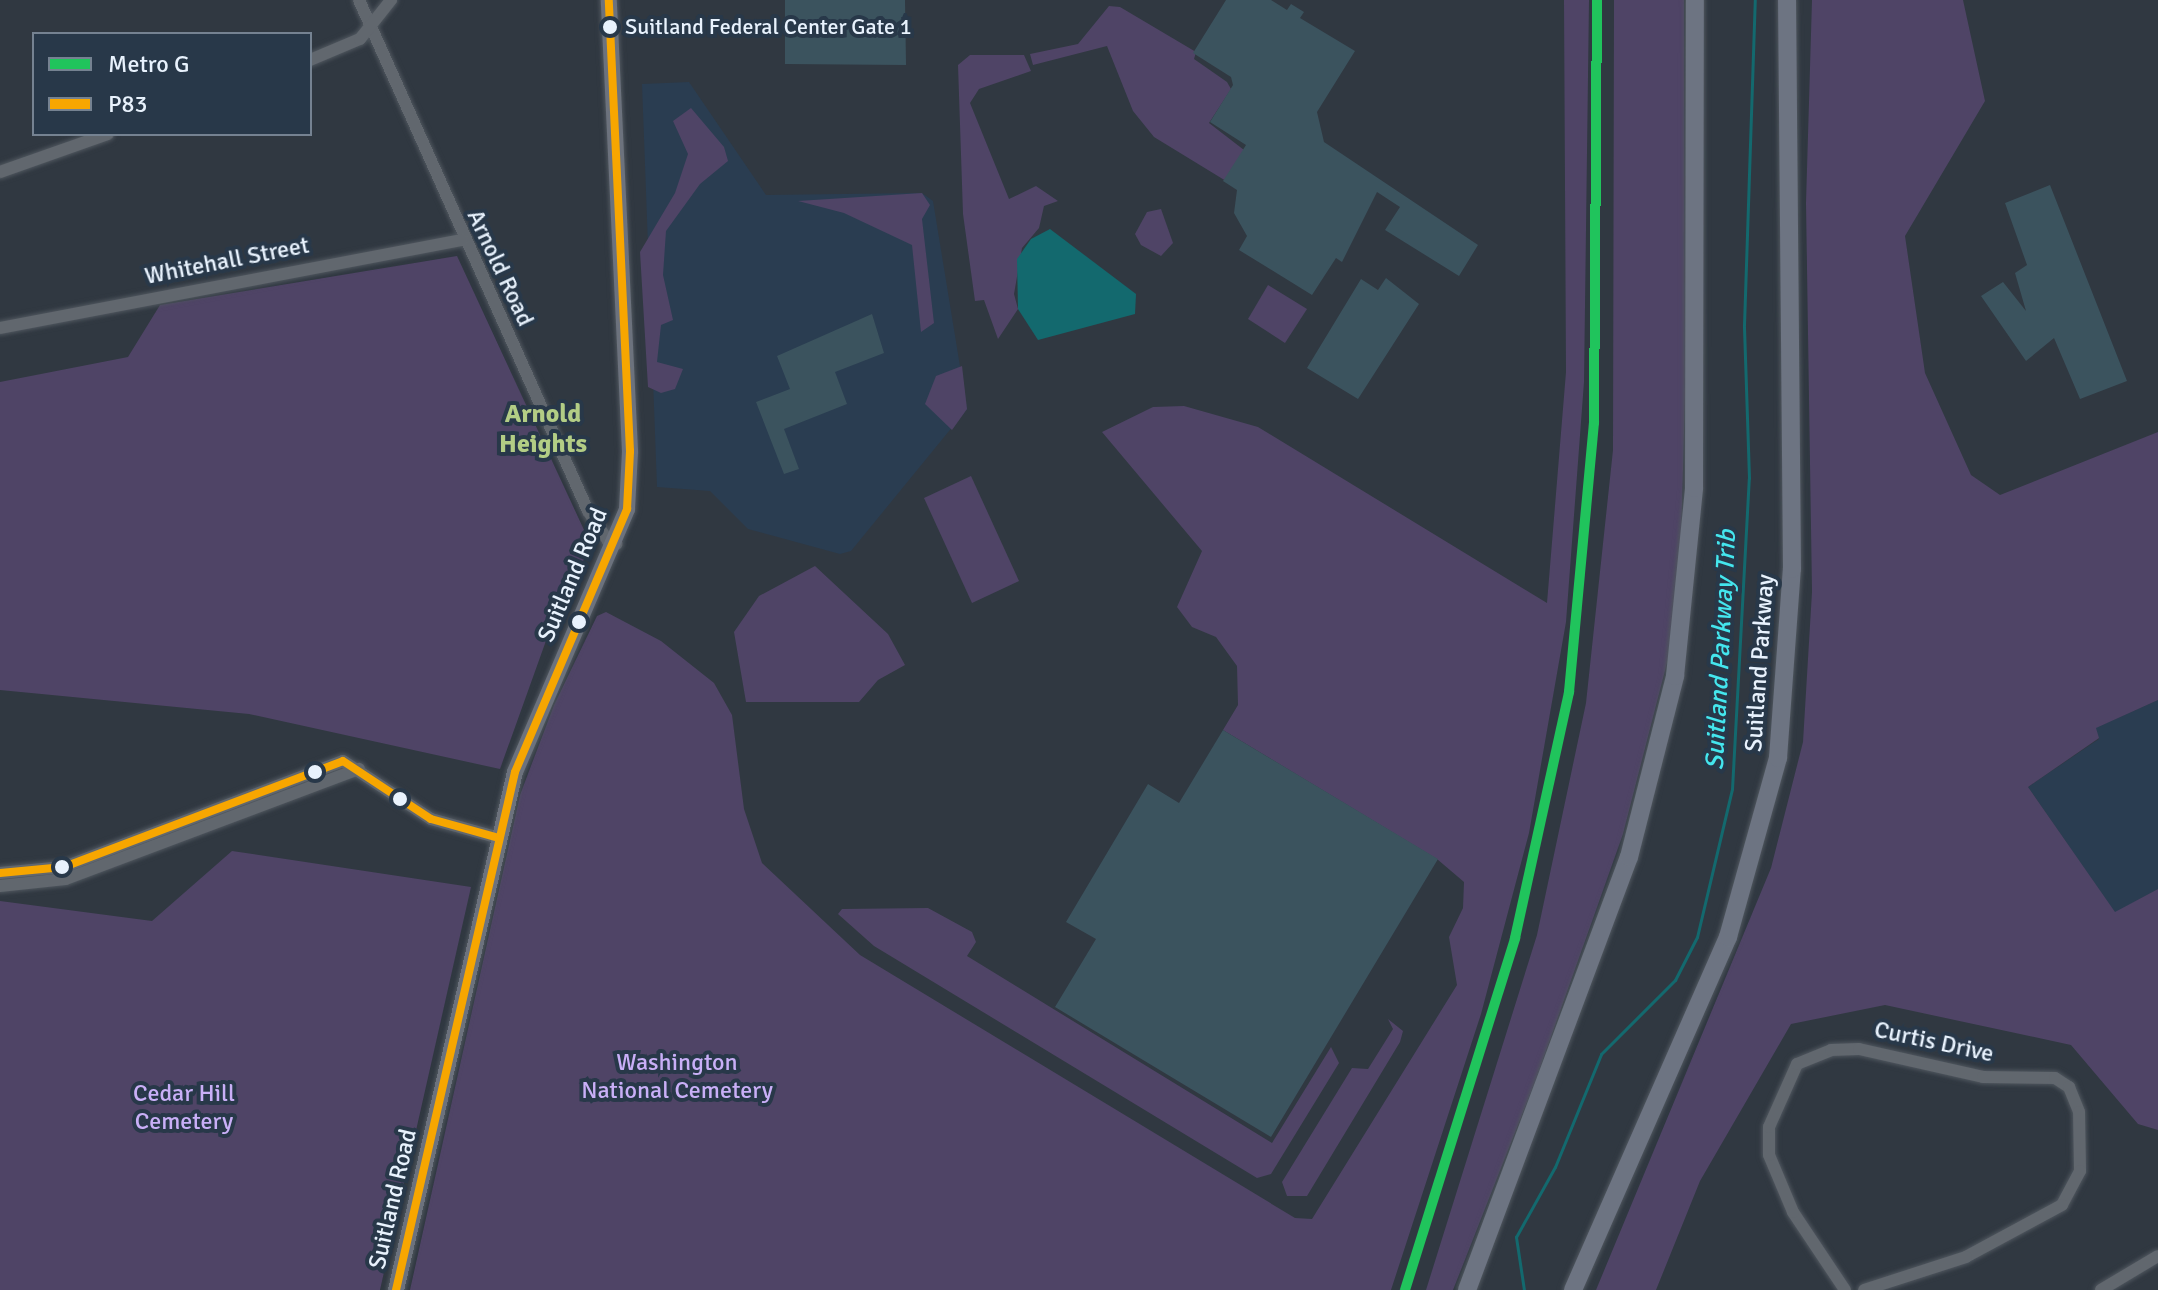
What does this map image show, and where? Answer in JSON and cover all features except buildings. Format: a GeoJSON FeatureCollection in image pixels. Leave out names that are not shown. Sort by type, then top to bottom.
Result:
{"type":"FeatureCollection","features":[{"type":"Feature","properties":{"kind":"highway"},"geometry":{"type":"LineString","coordinates":[[1467,1290],[1629,857],[1675,676],[1694,503],[1695,0]]}},
{"type":"Feature","properties":{"kind":"highway","name":"Suitland Parkway"},"geometry":{"type":"LineString","coordinates":[[1573,1290],[1728,937],[1778,758],[1792,569],[1787,0]]}},
{"type":"Feature","properties":{"kind":"main road","name":"Suitland Road"},"geometry":{"type":"LineString","coordinates":[[396,1290],[499,838],[531,726],[617,544],[630,459],[609,0]]}},
{"type":"Feature","properties":{"kind":"street","name":"Arnold Road"},"geometry":{"type":"LineString","coordinates":[[359,0],[369,32],[462,240],[588,511],[608,541],[617,544]]}},
{"type":"Feature","properties":{"kind":"street"},"geometry":{"type":"LineString","coordinates":[[312,59],[369,32],[391,0]]}},
{"type":"Feature","properties":{"kind":"street"},"geometry":{"type":"LineString","coordinates":[[0,172],[102,136]]}},
{"type":"Feature","properties":{"kind":"street","name":"Whitehall Street"},"geometry":{"type":"LineString","coordinates":[[0,328],[462,240]]}},
{"type":"Feature","properties":{"kind":"street"},"geometry":{"type":"LineString","coordinates":[[0,873],[48,872],[343,761],[431,819],[499,838]]}},
{"type":"Feature","properties":{"kind":"street"},"geometry":{"type":"LineString","coordinates":[[0,886],[66,879],[359,769]]}},
{"type":"Feature","properties":{"kind":"street","name":"Curtis Drive"},"geometry":{"type":"LineString","coordinates":[[1845,1290],[1793,1212],[1769,1155],[1769,1127],[1797,1064],[1831,1050],[1859,1049],[1983,1077],[2055,1078],[2069,1087],[2079,1112],[2080,1171],[2062,1205],[2002,1242],[1864,1290]]}},
{"type":"Feature","properties":{"kind":"street"},"geometry":{"type":"LineString","coordinates":[[2101,1290],[2158,1256]]}},
{"type":"Feature","properties":{"kind":"shaded area"},"geometry":{"type":"Polygon","coordinates":[[[689,82],[766,195],[922,193],[933,201],[967,409],[851,551],[840,554],[748,529],[710,491],[657,487],[642,84],[689,82]]]}},
{"type":"Feature","properties":{"kind":"shaded area"},"geometry":{"type":"Polygon","coordinates":[[[1050,229],[1136,294],[1135,314],[1038,340],[1018,309],[1017,259],[1031,239],[1050,229]]]}},
{"type":"Feature","properties":{"kind":"shaded area"},"geometry":{"type":"Polygon","coordinates":[[[2158,700],[2158,889],[2115,913],[2028,787],[2099,739],[2095,728],[2158,700]]]}},
{"type":"Feature","properties":{"kind":"green space","name":"Washington National Cemetery"},"geometry":{"type":"Polygon","coordinates":[[[1564,0],[1589,0],[1584,382],[1566,622],[1529,833],[1481,1014],[1391,1290],[410,1290],[520,795],[554,705],[597,616],[606,612],[661,641],[714,683],[732,715],[744,809],[762,863],[860,955],[1295,1218],[1312,1219],[1457,985],[1449,937],[1463,908],[1464,882],[1437,859],[1223,730],[1238,705],[1237,666],[1216,637],[1192,627],[1177,607],[1202,551],[1102,432],[1153,407],[1184,406],[1258,427],[1547,603],[1566,372],[1564,0]]]}},
{"type":"Feature","properties":{"kind":"green space"},"geometry":{"type":"Polygon","coordinates":[[[1614,0],[1684,0],[1685,397],[1681,541],[1668,659],[1623,834],[1535,1082],[1453,1290],[1426,1290],[1537,935],[1586,703],[1613,450],[1614,0]]]}},
{"type":"Feature","properties":{"kind":"green space"},"geometry":{"type":"Polygon","coordinates":[[[1812,0],[1963,0],[1985,101],[1905,236],[1925,373],[1971,475],[2000,495],[2158,432],[2158,700],[2096,728],[2099,738],[2028,787],[2115,912],[2158,889],[2158,1130],[2138,1124],[2071,1045],[1885,1005],[1791,1024],[1700,1181],[1656,1290],[1596,1290],[1771,868],[1803,742],[1812,592],[1806,203],[1812,0]]]}},
{"type":"Feature","properties":{"kind":"green space"},"geometry":{"type":"Polygon","coordinates":[[[1109,6],[1120,7],[1196,52],[1194,59],[1227,82],[1231,89],[1209,123],[1244,150],[1226,181],[1154,137],[1133,111],[1107,46],[1033,65],[1030,54],[1078,44],[1109,6]]]}},
{"type":"Feature","properties":{"kind":"green space"},"geometry":{"type":"Polygon","coordinates":[[[970,55],[1024,55],[1031,71],[979,89],[970,103],[1009,199],[1036,186],[1058,201],[1044,206],[1039,228],[1022,248],[1014,294],[1018,309],[998,339],[984,300],[975,301],[963,214],[958,65],[970,55]]]}},
{"type":"Feature","properties":{"kind":"green space"},"geometry":{"type":"Polygon","coordinates":[[[691,108],[724,147],[728,161],[700,184],[666,231],[663,275],[673,320],[661,325],[657,362],[683,369],[675,389],[661,393],[648,387],[640,252],[675,193],[688,154],[673,121],[691,108]]]}},
{"type":"Feature","properties":{"kind":"green space"},"geometry":{"type":"Polygon","coordinates":[[[922,193],[930,205],[922,219],[934,323],[921,332],[912,245],[844,213],[798,201],[922,193]]]}},
{"type":"Feature","properties":{"kind":"green space"},"geometry":{"type":"Polygon","coordinates":[[[1161,209],[1173,243],[1161,256],[1141,245],[1135,234],[1147,212],[1161,209]]]}},
{"type":"Feature","properties":{"kind":"green space"},"geometry":{"type":"Polygon","coordinates":[[[457,256],[591,545],[552,624],[500,769],[249,714],[0,690],[0,382],[128,357],[160,305],[457,256]]]}},
{"type":"Feature","properties":{"kind":"green space"},"geometry":{"type":"Polygon","coordinates":[[[1268,285],[1307,309],[1285,343],[1248,319],[1268,285]]]}},
{"type":"Feature","properties":{"kind":"green space"},"geometry":{"type":"Polygon","coordinates":[[[962,366],[967,409],[952,430],[925,404],[936,376],[962,366]]]}},
{"type":"Feature","properties":{"kind":"green space"},"geometry":{"type":"Polygon","coordinates":[[[971,476],[1019,581],[972,603],[924,498],[971,476]]]}},
{"type":"Feature","properties":{"kind":"green space"},"geometry":{"type":"Polygon","coordinates":[[[815,566],[888,634],[905,665],[878,680],[859,702],[746,702],[734,632],[759,596],[815,566]]]}},
{"type":"Feature","properties":{"kind":"green space","name":"Cedar Hill Cemetery"},"geometry":{"type":"Polygon","coordinates":[[[232,851],[471,887],[380,1290],[0,1290],[0,901],[152,921],[232,851]]]}},
{"type":"Feature","properties":{"kind":"green space"},"geometry":{"type":"Polygon","coordinates":[[[928,908],[972,932],[976,942],[967,956],[1272,1143],[1331,1047],[1339,1063],[1271,1174],[1257,1178],[874,946],[838,914],[842,909],[928,908]]]}},
{"type":"Feature","properties":{"kind":"green space"},"geometry":{"type":"Polygon","coordinates":[[[1388,1019],[1403,1031],[1400,1042],[1307,1196],[1287,1196],[1282,1182],[1352,1068],[1368,1069],[1393,1029],[1388,1019]]]}},
{"type":"Feature","properties":{"kind":"waterway","name":"Suitland Parkway Trib"},"geometry":{"type":"LineString","coordinates":[[1524,1290],[1516,1237],[1555,1167],[1601,1054],[1675,980],[1697,937],[1732,789],[1749,478],[1744,325],[1755,0]]}},
{"type":"Feature","properties":{"kind":"metro line","name":"G"},"geometry":{"type":"LineString","coordinates":[[1405,1290],[1515,938],[1569,692],[1594,423],[1597,0]]}},
{"type":"Feature","properties":{"kind":"transit line","name":"P83"},"geometry":{"type":"LineString","coordinates":[[396,1290],[515,772],[627,509],[630,451],[609,0]]}},
{"type":"Feature","properties":{"kind":"transit line","name":"P83"},"geometry":{"type":"LineString","coordinates":[[0,873],[64,867],[343,761],[431,819],[499,838]]}},
{"type":"Feature","properties":{"kind":"place","name":"Suitland Federal Center Gate 1"},"geometry":{"type":"Point","coordinates":[610,27]}},
{"type":"Feature","properties":{"kind":"district","name":"Arnold Heights"},"geometry":{"type":"Point","coordinates":[543,430]}}]}
